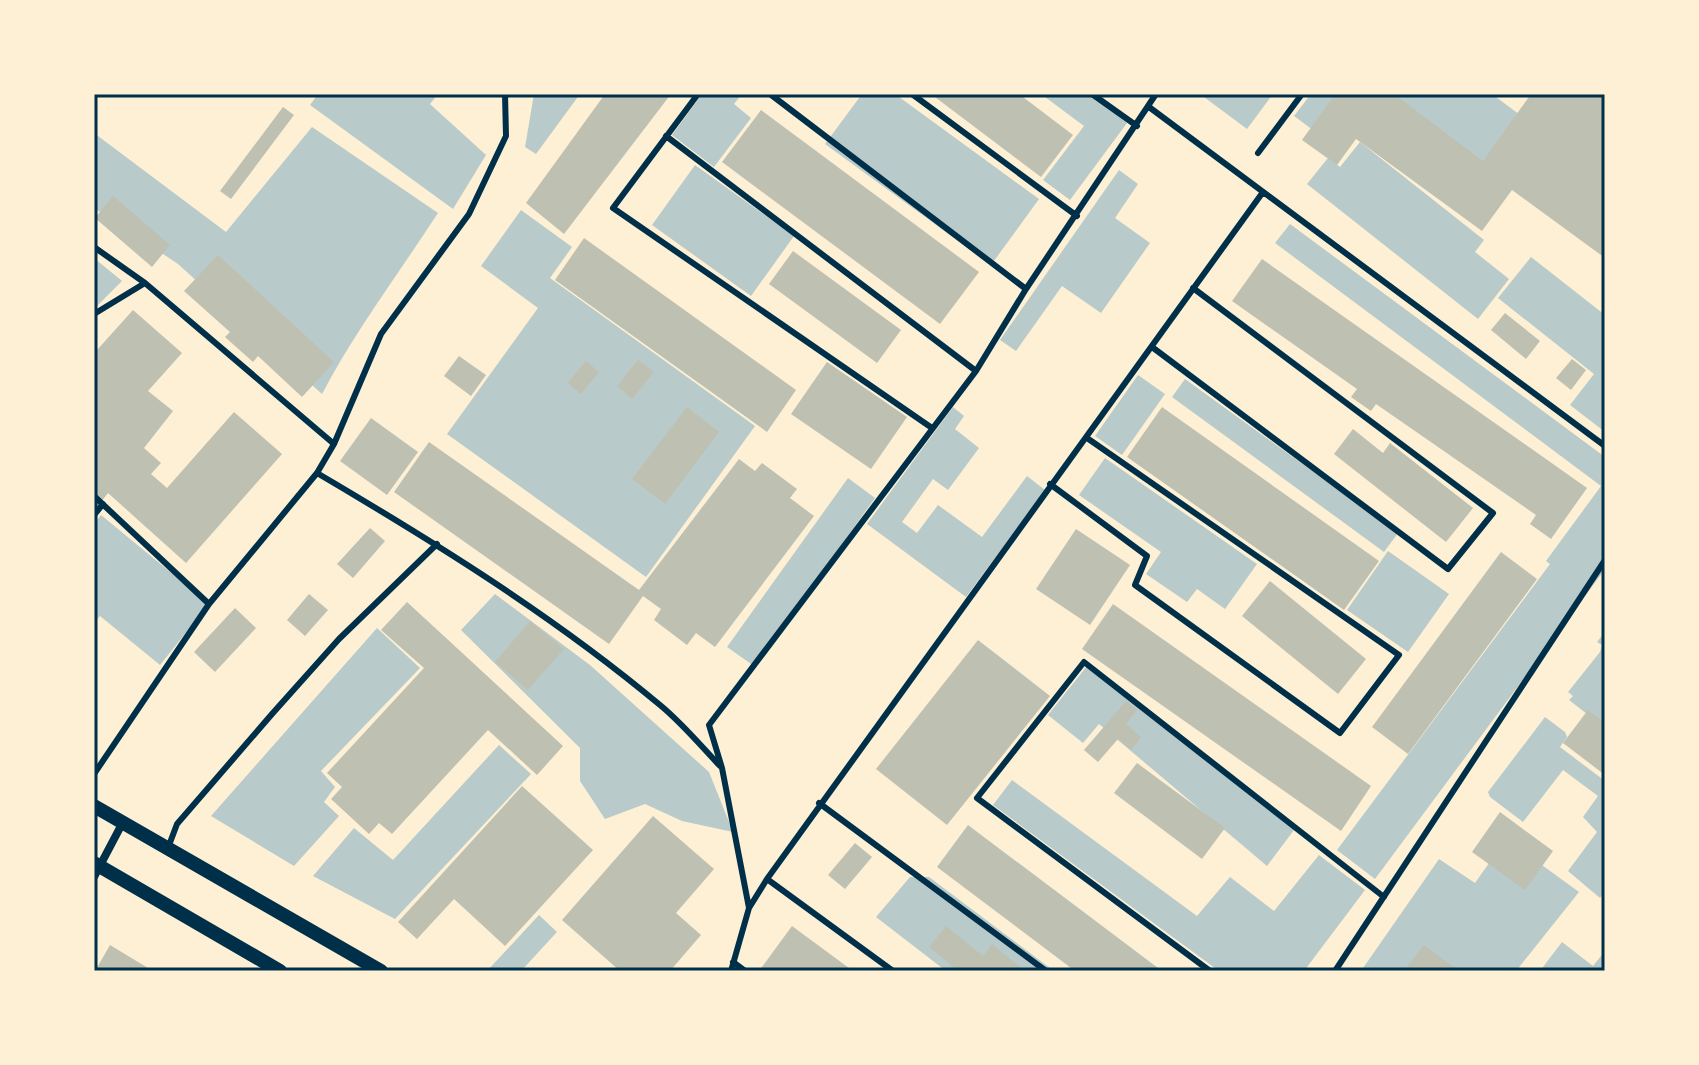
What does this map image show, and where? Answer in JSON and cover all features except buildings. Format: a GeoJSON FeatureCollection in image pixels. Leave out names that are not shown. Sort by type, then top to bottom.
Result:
{"type":"FeatureCollection","features":[{"type":"Feature","properties":{"kind":"street"},"geometry":{"type":"LineString","coordinates":[[94,806],[381,971]]}},
{"type":"Feature","properties":{"kind":"street"},"geometry":{"type":"LineString","coordinates":[[123,822],[96,869],[280,971]]}},
{"type":"Feature","properties":{"kind":"lane"},"geometry":{"type":"LineString","coordinates":[[94,774],[209,604],[317,473],[334,444],[381,334],[469,214],[506,136],[505,94]]}},
{"type":"Feature","properties":{"kind":"lane"},"geometry":{"type":"LineString","coordinates":[[698,94],[613,208],[932,428]]}},
{"type":"Feature","properties":{"kind":"lane"},"geometry":{"type":"LineString","coordinates":[[770,94],[1026,289]]}},
{"type":"Feature","properties":{"kind":"lane"},"geometry":{"type":"LineString","coordinates":[[912,94],[1077,216]]}},
{"type":"Feature","properties":{"kind":"lane"},"geometry":{"type":"LineString","coordinates":[[1092,94],[1137,126]]}},
{"type":"Feature","properties":{"kind":"lane"},"geometry":{"type":"LineString","coordinates":[[749,908],[722,768],[709,725],[976,371],[1026,289],[1156,94]]}},
{"type":"Feature","properties":{"kind":"lane"},"geometry":{"type":"LineString","coordinates":[[1258,153],[1302,94]]}},
{"type":"Feature","properties":{"kind":"lane"},"geometry":{"type":"LineString","coordinates":[[1149,107],[1605,446]]}},
{"type":"Feature","properties":{"kind":"lane"},"geometry":{"type":"LineString","coordinates":[[666,136],[976,371]]}},
{"type":"Feature","properties":{"kind":"lane"},"geometry":{"type":"LineString","coordinates":[[731,971],[749,908],[767,879],[1263,192]]}},
{"type":"Feature","properties":{"kind":"lane"},"geometry":{"type":"LineString","coordinates":[[94,247],[145,283],[334,444]]}},
{"type":"Feature","properties":{"kind":"lane"},"geometry":{"type":"LineString","coordinates":[[94,314],[145,283]]}},
{"type":"Feature","properties":{"kind":"lane"},"geometry":{"type":"LineString","coordinates":[[1152,347],[1448,569],[1493,513],[1193,288]]}},
{"type":"Feature","properties":{"kind":"lane"},"geometry":{"type":"LineString","coordinates":[[1050,484],[1147,556],[1135,585],[1340,733],[1399,655],[1087,438]]}},
{"type":"Feature","properties":{"kind":"lane"},"geometry":{"type":"LineString","coordinates":[[317,473],[437,544],[663,707],[722,768]]}},
{"type":"Feature","properties":{"kind":"lane"},"geometry":{"type":"LineString","coordinates":[[94,496],[209,604]]}},
{"type":"Feature","properties":{"kind":"lane"},"geometry":{"type":"LineString","coordinates":[[94,515],[103,504]]}},
{"type":"Feature","properties":{"kind":"lane"},"geometry":{"type":"LineString","coordinates":[[168,849],[177,824],[291,692],[339,639],[437,544]]}},
{"type":"Feature","properties":{"kind":"lane"},"geometry":{"type":"LineString","coordinates":[[1335,971],[1605,560]]}},
{"type":"Feature","properties":{"kind":"lane"},"geometry":{"type":"LineString","coordinates":[[1210,971],[977,798],[1084,662],[1384,897]]}},
{"type":"Feature","properties":{"kind":"lane"},"geometry":{"type":"LineString","coordinates":[[819,803],[1046,971]]}},
{"type":"Feature","properties":{"kind":"lane"},"geometry":{"type":"LineString","coordinates":[[767,879],[893,971]]}},
{"type":"Feature","properties":{"kind":"lane"},"geometry":{"type":"LineString","coordinates":[[733,962],[745,971]]}},
{"type":"Feature","properties":{"kind":"shaded area"},"geometry":{"type":"Polygon","coordinates":[[[318,94],[438,94],[430,104],[486,155],[453,209],[310,105],[318,94]]]}},
{"type":"Feature","properties":{"kind":"shaded area"},"geometry":{"type":"Polygon","coordinates":[[[534,94],[580,94],[536,154],[525,147],[534,94]]]}},
{"type":"Feature","properties":{"kind":"shaded area"},"geometry":{"type":"Polygon","coordinates":[[[702,94],[742,94],[734,104],[751,118],[714,167],[672,135],[702,94]]]}},
{"type":"Feature","properties":{"kind":"shaded area"},"geometry":{"type":"Polygon","coordinates":[[[862,94],[895,94],[1039,199],[991,265],[825,144],[862,94]]]}},
{"type":"Feature","properties":{"kind":"shaded area"},"geometry":{"type":"Polygon","coordinates":[[[1041,94],[1089,94],[1127,123],[1070,200],[1043,180],[1084,126],[1041,94]]]}},
{"type":"Feature","properties":{"kind":"shaded area"},"geometry":{"type":"Polygon","coordinates":[[[1200,94],[1273,94],[1247,129],[1200,94]]]}},
{"type":"Feature","properties":{"kind":"shaded area"},"geometry":{"type":"Polygon","coordinates":[[[1311,94],[1353,94],[1321,136],[1294,116],[1311,94]]]}},
{"type":"Feature","properties":{"kind":"shaded area"},"geometry":{"type":"Polygon","coordinates":[[[1376,94],[1492,94],[1532,124],[1490,180],[1376,94]]]}},
{"type":"Feature","properties":{"kind":"shaded area"},"geometry":{"type":"Polygon","coordinates":[[[312,127],[438,213],[363,325],[322,394],[178,264],[94,208],[94,133],[226,232],[312,127]]]}},
{"type":"Feature","properties":{"kind":"shaded area"},"geometry":{"type":"Polygon","coordinates":[[[1360,142],[1484,240],[1475,252],[1509,279],[1478,319],[1307,184],[1328,158],[1340,167],[1360,142]]]}},
{"type":"Feature","properties":{"kind":"shaded area"},"geometry":{"type":"Polygon","coordinates":[[[695,165],[794,236],[751,296],[652,225],[695,165]]]}},
{"type":"Feature","properties":{"kind":"shaded area"},"geometry":{"type":"Polygon","coordinates":[[[1119,170],[1138,184],[1115,218],[1150,243],[1101,313],[1062,286],[1016,351],[1000,340],[1119,170]]]}},
{"type":"Feature","properties":{"kind":"shaded area"},"geometry":{"type":"Polygon","coordinates":[[[521,210],[572,247],[550,278],[755,426],[646,577],[447,434],[538,308],[481,266],[521,210]]]}},
{"type":"Feature","properties":{"kind":"shaded area"},"geometry":{"type":"Polygon","coordinates":[[[1290,224],[1605,457],[1605,569],[1375,879],[1337,850],[1550,564],[1546,561],[1601,486],[1275,243],[1290,224]]]}},
{"type":"Feature","properties":{"kind":"shaded area"},"geometry":{"type":"Polygon","coordinates":[[[1531,257],[1605,315],[1605,432],[1570,405],[1594,374],[1498,298],[1531,257]]]}},
{"type":"Feature","properties":{"kind":"shaded area"},"geometry":{"type":"Polygon","coordinates":[[[94,258],[122,281],[94,309],[94,258]]]}},
{"type":"Feature","properties":{"kind":"shaded area"},"geometry":{"type":"Polygon","coordinates":[[[1138,375],[1165,394],[1122,455],[1095,436],[1138,375]]]}},
{"type":"Feature","properties":{"kind":"shaded area"},"geometry":{"type":"Polygon","coordinates":[[[1185,379],[1398,533],[1384,552],[1172,397],[1185,379]]]}},
{"type":"Feature","properties":{"kind":"shaded area"},"geometry":{"type":"Polygon","coordinates":[[[953,407],[964,416],[955,429],[979,448],[948,490],[933,479],[902,522],[917,533],[938,505],[982,537],[1027,476],[1045,490],[966,597],[867,524],[953,407]]]}},
{"type":"Feature","properties":{"kind":"shaded area"},"geometry":{"type":"Polygon","coordinates":[[[1105,458],[1257,564],[1225,609],[1197,589],[1187,602],[1146,574],[1161,552],[1079,495],[1105,458]]]}},
{"type":"Feature","properties":{"kind":"shaded area"},"geometry":{"type":"Polygon","coordinates":[[[848,478],[875,498],[754,666],[727,647],[848,478]]]}},
{"type":"Feature","properties":{"kind":"shaded area"},"geometry":{"type":"Polygon","coordinates":[[[101,515],[209,604],[160,665],[100,616],[94,623],[94,524],[101,515]]]}},
{"type":"Feature","properties":{"kind":"shaded area"},"geometry":{"type":"Polygon","coordinates":[[[1388,551],[1449,594],[1408,652],[1347,610],[1388,551]]]}},
{"type":"Feature","properties":{"kind":"shaded area"},"geometry":{"type":"Polygon","coordinates":[[[495,594],[590,665],[709,772],[733,832],[682,821],[645,804],[605,819],[580,781],[580,748],[461,630],[495,594]]]}},
{"type":"Feature","properties":{"kind":"shaded area"},"geometry":{"type":"Polygon","coordinates":[[[377,628],[420,668],[321,771],[335,787],[324,802],[339,816],[294,866],[211,816],[377,628]]]}},
{"type":"Feature","properties":{"kind":"shaded area"},"geometry":{"type":"Polygon","coordinates":[[[1605,632],[1605,728],[1569,700],[1573,696],[1568,692],[1600,652],[1602,645],[1597,642],[1605,632]]]}},
{"type":"Feature","properties":{"kind":"shaded area"},"geometry":{"type":"Polygon","coordinates":[[[1087,666],[1294,830],[1267,866],[1099,724],[1083,743],[1048,715],[1087,666]]]}},
{"type":"Feature","properties":{"kind":"shaded area"},"geometry":{"type":"Polygon","coordinates":[[[1545,717],[1565,732],[1567,737],[1560,747],[1605,781],[1605,891],[1600,898],[1568,871],[1597,832],[1583,817],[1598,796],[1563,770],[1523,822],[1490,797],[1488,792],[1545,717]]]}},
{"type":"Feature","properties":{"kind":"shaded area"},"geometry":{"type":"Polygon","coordinates":[[[499,745],[531,774],[395,919],[313,876],[354,828],[393,860],[499,745]]]}},
{"type":"Feature","properties":{"kind":"shaded area"},"geometry":{"type":"Polygon","coordinates":[[[1012,780],[1197,916],[1230,877],[1274,911],[1319,855],[1365,890],[1304,971],[1219,971],[993,805],[1012,780]]]}},
{"type":"Feature","properties":{"kind":"shaded area"},"geometry":{"type":"Polygon","coordinates":[[[1506,839],[1579,892],[1516,971],[1361,971],[1439,859],[1475,883],[1506,839]]]}},
{"type":"Feature","properties":{"kind":"shaded area"},"geometry":{"type":"Polygon","coordinates":[[[910,877],[929,877],[1054,971],[946,971],[876,917],[910,877]]]}},
{"type":"Feature","properties":{"kind":"shaded area"},"geometry":{"type":"Polygon","coordinates":[[[539,915],[557,932],[521,971],[487,971],[539,915]]]}},
{"type":"Feature","properties":{"kind":"shaded area"},"geometry":{"type":"Polygon","coordinates":[[[1562,942],[1593,966],[1605,951],[1605,971],[1540,971],[1562,942]]]}}]}
